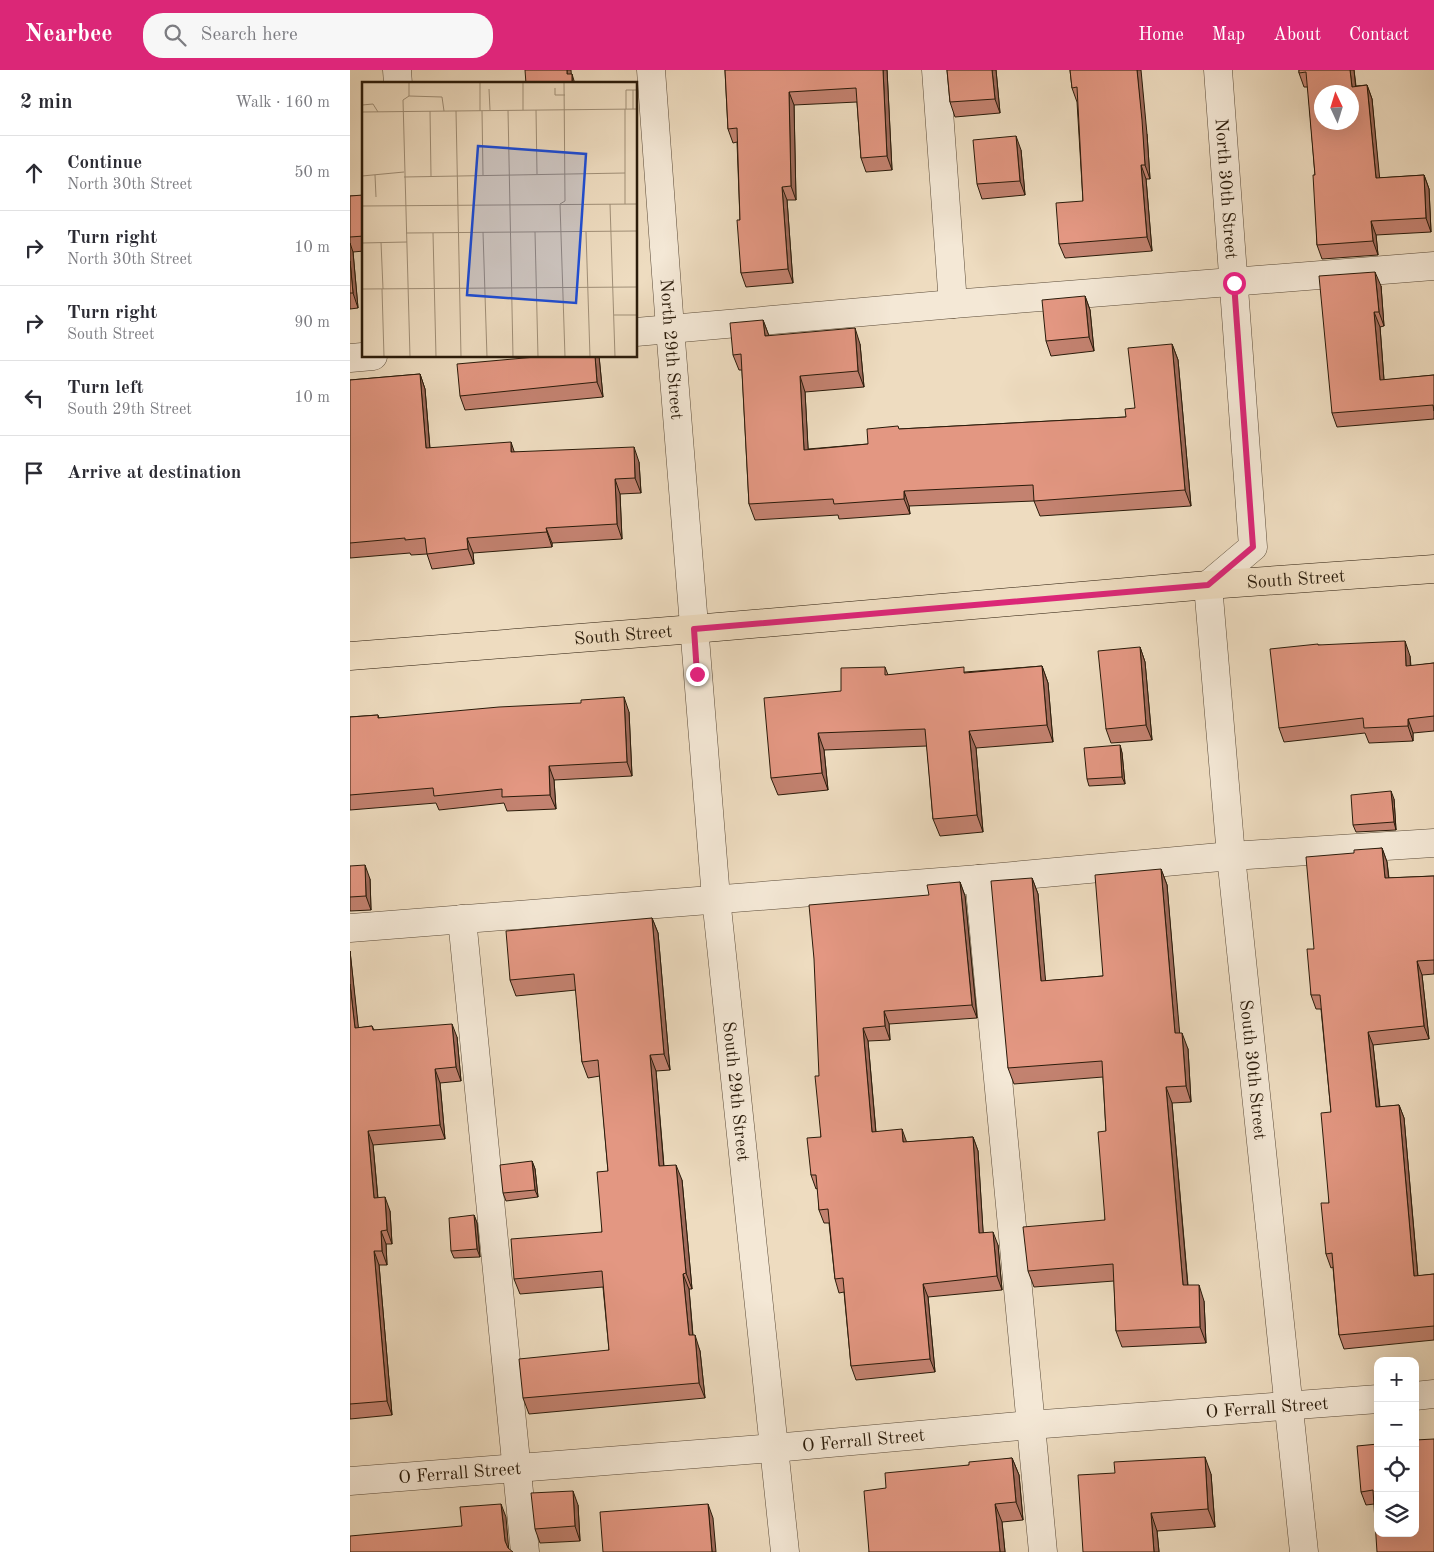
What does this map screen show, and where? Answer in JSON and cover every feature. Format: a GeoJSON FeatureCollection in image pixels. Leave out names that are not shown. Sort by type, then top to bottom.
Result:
{"type":"FeatureCollection","features":[{"type":"Feature","properties":{"kind":"main road","name":"South Street"},"geometry":{"type":"LineString","coordinates":[[350,656],[1208,585],[1434,569]]}},
{"type":"Feature","properties":{"kind":"street","name":"North 29th Street"},"geometry":{"type":"LineString","coordinates":[[651,70],[694,629]]}},
{"type":"Feature","properties":{"kind":"street"},"geometry":{"type":"LineString","coordinates":[[936,70],[953,304]]}},
{"type":"Feature","properties":{"kind":"street","name":"North 30th Street"},"geometry":{"type":"LineString","coordinates":[[1208,585],[1253,547],[1218,70]]}},
{"type":"Feature","properties":{"kind":"street"},"geometry":{"type":"LineString","coordinates":[[638,332],[953,304],[1434,266]]}},
{"type":"Feature","properties":{"kind":"street","name":"South 30th Street"},"geometry":{"type":"LineString","coordinates":[[1208,585],[1231,856],[1304,1552]]}},
{"type":"Feature","properties":{"kind":"street","name":"South 29th Street"},"geometry":{"type":"LineString","coordinates":[[694,629],[716,898],[785,1552]]}},
{"type":"Feature","properties":{"kind":"street"},"geometry":{"type":"LineString","coordinates":[[350,928],[979,879],[1231,856],[1434,843]]}},
{"type":"Feature","properties":{"kind":"street"},"geometry":{"type":"LineString","coordinates":[[979,879],[1043,1552]]}},
{"type":"Feature","properties":{"kind":"street"},"geometry":{"type":"LineString","coordinates":[[462,919],[525,1552]]}},
{"type":"Feature","properties":{"kind":"street"},"geometry":{"type":"LineString","coordinates":[[1419,1396],[1434,1394]]}},
{"type":"Feature","properties":{"kind":"street","name":"O Ferrall Street"},"geometry":{"type":"LineString","coordinates":[[350,1481],[774,1448],[1030,1425],[1374,1400]]}},
{"type":"Feature","properties":{"kind":"building"},"geometry":{"type":"Polygon","coordinates":[[[525,70],[567,70],[567,74],[572,74],[572,82],[526,82],[525,70]]]}},
{"type":"Feature","properties":{"kind":"building"},"geometry":{"type":"Polygon","coordinates":[[[725,70],[883,70],[887,156],[861,158],[856,88],[789,92],[791,186],[782,187],[788,269],[741,273],[737,220],[740,220],[737,128],[728,129],[725,70]]]}},
{"type":"Feature","properties":{"kind":"building"},"geometry":{"type":"Polygon","coordinates":[[[947,70],[992,70],[995,99],[950,102],[947,70]]]}},
{"type":"Feature","properties":{"kind":"building"},"geometry":{"type":"Polygon","coordinates":[[[1070,70],[1137,70],[1145,165],[1141,165],[1147,237],[1059,244],[1056,203],[1083,201],[1077,87],[1072,88],[1070,70]]]}},
{"type":"Feature","properties":{"kind":"building"},"geometry":{"type":"Polygon","coordinates":[[[1299,70],[1350,70],[1352,85],[1314,85],[1314,130],[1359,130],[1359,86],[1367,85],[1376,178],[1424,175],[1426,218],[1371,221],[1373,241],[1317,245],[1313,175],[1315,175],[1306,72],[1299,73],[1299,70]]]}},
{"type":"Feature","properties":{"kind":"building"},"geometry":{"type":"Polygon","coordinates":[[[1016,136],[1020,181],[977,184],[973,140],[1016,136]]]}},
{"type":"Feature","properties":{"kind":"building"},"geometry":{"type":"Polygon","coordinates":[[[362,195],[362,236],[350,237],[350,196],[362,195]]]}},
{"type":"Feature","properties":{"kind":"building"},"geometry":{"type":"Polygon","coordinates":[[[350,261],[353,293],[350,293],[350,261]]]}},
{"type":"Feature","properties":{"kind":"building"},"geometry":{"type":"Polygon","coordinates":[[[1375,272],[1379,312],[1374,312],[1380,380],[1434,375],[1434,411],[1433,405],[1332,413],[1319,276],[1375,272]]]}},
{"type":"Feature","properties":{"kind":"building"},"geometry":{"type":"Polygon","coordinates":[[[1085,296],[1089,337],[1046,341],[1042,300],[1085,296]]]}},
{"type":"Feature","properties":{"kind":"building"},"geometry":{"type":"Polygon","coordinates":[[[763,320],[765,336],[855,328],[858,371],[800,376],[804,450],[868,444],[867,429],[898,426],[899,429],[1126,417],[1125,409],[1135,408],[1128,348],[1172,344],[1185,490],[1034,501],[1033,485],[904,491],[904,499],[834,504],[833,499],[749,504],[741,354],[733,355],[730,323],[763,320]]]}},
{"type":"Feature","properties":{"kind":"building"},"geometry":{"type":"Polygon","coordinates":[[[524,358],[595,358],[597,382],[460,396],[457,364],[524,358]]]}},
{"type":"Feature","properties":{"kind":"building"},"geometry":{"type":"Polygon","coordinates":[[[420,374],[426,448],[511,442],[511,452],[634,447],[635,478],[615,479],[617,524],[546,528],[547,532],[467,538],[468,549],[427,554],[425,538],[350,543],[350,380],[420,374]]]}},
{"type":"Feature","properties":{"kind":"building"},"geometry":{"type":"Polygon","coordinates":[[[1405,641],[1406,666],[1434,663],[1434,716],[1408,719],[1408,726],[1364,728],[1363,718],[1279,728],[1270,649],[1318,644],[1405,641]]]}},
{"type":"Feature","properties":{"kind":"building"},"geometry":{"type":"Polygon","coordinates":[[[1140,647],[1146,725],[1106,729],[1098,651],[1140,647]]]}},
{"type":"Feature","properties":{"kind":"building"},"geometry":{"type":"Polygon","coordinates":[[[1042,666],[1047,725],[969,731],[977,815],[933,819],[925,729],[818,733],[822,773],[771,778],[764,698],[841,691],[841,668],[885,667],[885,675],[964,667],[964,673],[1042,666]]]}},
{"type":"Feature","properties":{"kind":"building"},"geometry":{"type":"Polygon","coordinates":[[[624,697],[627,762],[549,766],[550,795],[502,797],[502,789],[434,796],[433,788],[350,795],[350,717],[378,715],[378,718],[499,707],[581,703],[581,700],[624,697]]]}},
{"type":"Feature","properties":{"kind":"building"},"geometry":{"type":"Polygon","coordinates":[[[1120,745],[1122,777],[1087,779],[1084,748],[1120,745]]]}},
{"type":"Feature","properties":{"kind":"building"},"geometry":{"type":"Polygon","coordinates":[[[1391,791],[1394,822],[1353,825],[1351,795],[1391,791]]]}},
{"type":"Feature","properties":{"kind":"building"},"geometry":{"type":"Polygon","coordinates":[[[1382,848],[1385,878],[1434,876],[1434,960],[1417,961],[1424,1026],[1368,1032],[1376,1107],[1399,1105],[1414,1276],[1434,1274],[1434,1326],[1339,1335],[1332,1253],[1326,1254],[1321,1203],[1329,1203],[1321,1113],[1331,1112],[1320,995],[1311,995],[1307,949],[1314,949],[1306,857],[1354,853],[1354,850],[1382,848]]]}},
{"type":"Feature","properties":{"kind":"building"},"geometry":{"type":"Polygon","coordinates":[[[365,865],[366,896],[350,897],[350,866],[365,865]]]}},
{"type":"Feature","properties":{"kind":"building"},"geometry":{"type":"Polygon","coordinates":[[[1161,869],[1175,1033],[1182,1033],[1186,1086],[1166,1087],[1183,1285],[1199,1285],[1200,1327],[1116,1331],[1113,1264],[1028,1271],[1023,1227],[1105,1220],[1098,1132],[1106,1131],[1102,1061],[1008,1068],[991,881],[1032,878],[1041,981],[1103,976],[1095,875],[1161,869]]]}},
{"type":"Feature","properties":{"kind":"building"},"geometry":{"type":"Polygon","coordinates":[[[960,882],[972,1005],[884,1011],[885,1026],[863,1028],[872,1132],[902,1129],[903,1142],[973,1137],[979,1233],[993,1232],[997,1276],[923,1284],[930,1359],[851,1366],[843,1278],[835,1279],[828,1209],[819,1210],[816,1175],[811,1175],[807,1138],[821,1137],[815,1076],[819,1076],[814,959],[809,905],[929,895],[927,885],[960,882]]]}},
{"type":"Feature","properties":{"kind":"building"},"geometry":{"type":"Polygon","coordinates":[[[652,918],[664,1054],[650,1055],[659,1166],[676,1165],[686,1273],[683,1274],[689,1335],[695,1335],[699,1383],[523,1398],[519,1359],[609,1350],[602,1271],[514,1279],[511,1239],[602,1232],[597,1172],[608,1171],[598,1060],[582,1062],[574,974],[510,980],[506,931],[652,918]]]}},
{"type":"Feature","properties":{"kind":"building"},"geometry":{"type":"Polygon","coordinates":[[[350,984],[355,1028],[372,1026],[373,1030],[452,1024],[456,1067],[435,1069],[440,1125],[368,1131],[374,1198],[385,1197],[387,1230],[381,1231],[382,1251],[374,1251],[387,1401],[350,1404],[350,984]]]}},
{"type":"Feature","properties":{"kind":"building"},"geometry":{"type":"Polygon","coordinates":[[[532,1161],[535,1190],[503,1193],[500,1165],[532,1161]]]}},
{"type":"Feature","properties":{"kind":"building"},"geometry":{"type":"Polygon","coordinates":[[[474,1215],[477,1249],[451,1251],[449,1218],[474,1215]]]}},
{"type":"Feature","properties":{"kind":"building"},"geometry":{"type":"Polygon","coordinates":[[[1434,1439],[1434,1552],[1377,1552],[1376,1537],[1419,1537],[1419,1440],[1434,1439]]]}},
{"type":"Feature","properties":{"kind":"building"},"geometry":{"type":"Polygon","coordinates":[[[1374,1444],[1374,1506],[1373,1490],[1361,1492],[1357,1446],[1374,1444]]]}},
{"type":"Feature","properties":{"kind":"building"},"geometry":{"type":"Polygon","coordinates":[[[1205,1457],[1208,1509],[1151,1513],[1154,1552],[1083,1552],[1078,1475],[1115,1473],[1114,1462],[1205,1457]]]}},
{"type":"Feature","properties":{"kind":"building"},"geometry":{"type":"Polygon","coordinates":[[[1012,1458],[1016,1502],[995,1504],[1000,1552],[869,1552],[864,1491],[886,1488],[885,1473],[969,1465],[969,1462],[1012,1458]]]}},
{"type":"Feature","properties":{"kind":"building"},"geometry":{"type":"Polygon","coordinates":[[[573,1491],[575,1526],[535,1529],[531,1493],[573,1491]]]}},
{"type":"Feature","properties":{"kind":"building"},"geometry":{"type":"Polygon","coordinates":[[[501,1504],[505,1541],[508,1548],[513,1552],[350,1552],[350,1536],[462,1526],[460,1507],[501,1504]]]}},
{"type":"Feature","properties":{"kind":"building"},"geometry":{"type":"Polygon","coordinates":[[[708,1504],[712,1552],[603,1552],[600,1512],[708,1504]]]}},
{"type":"Feature","properties":{"kind":"route"},"geometry":{"type":"LineString","coordinates":[[697,674],[694,629],[1208,585],[1253,547],[1234,283]]}}]}
